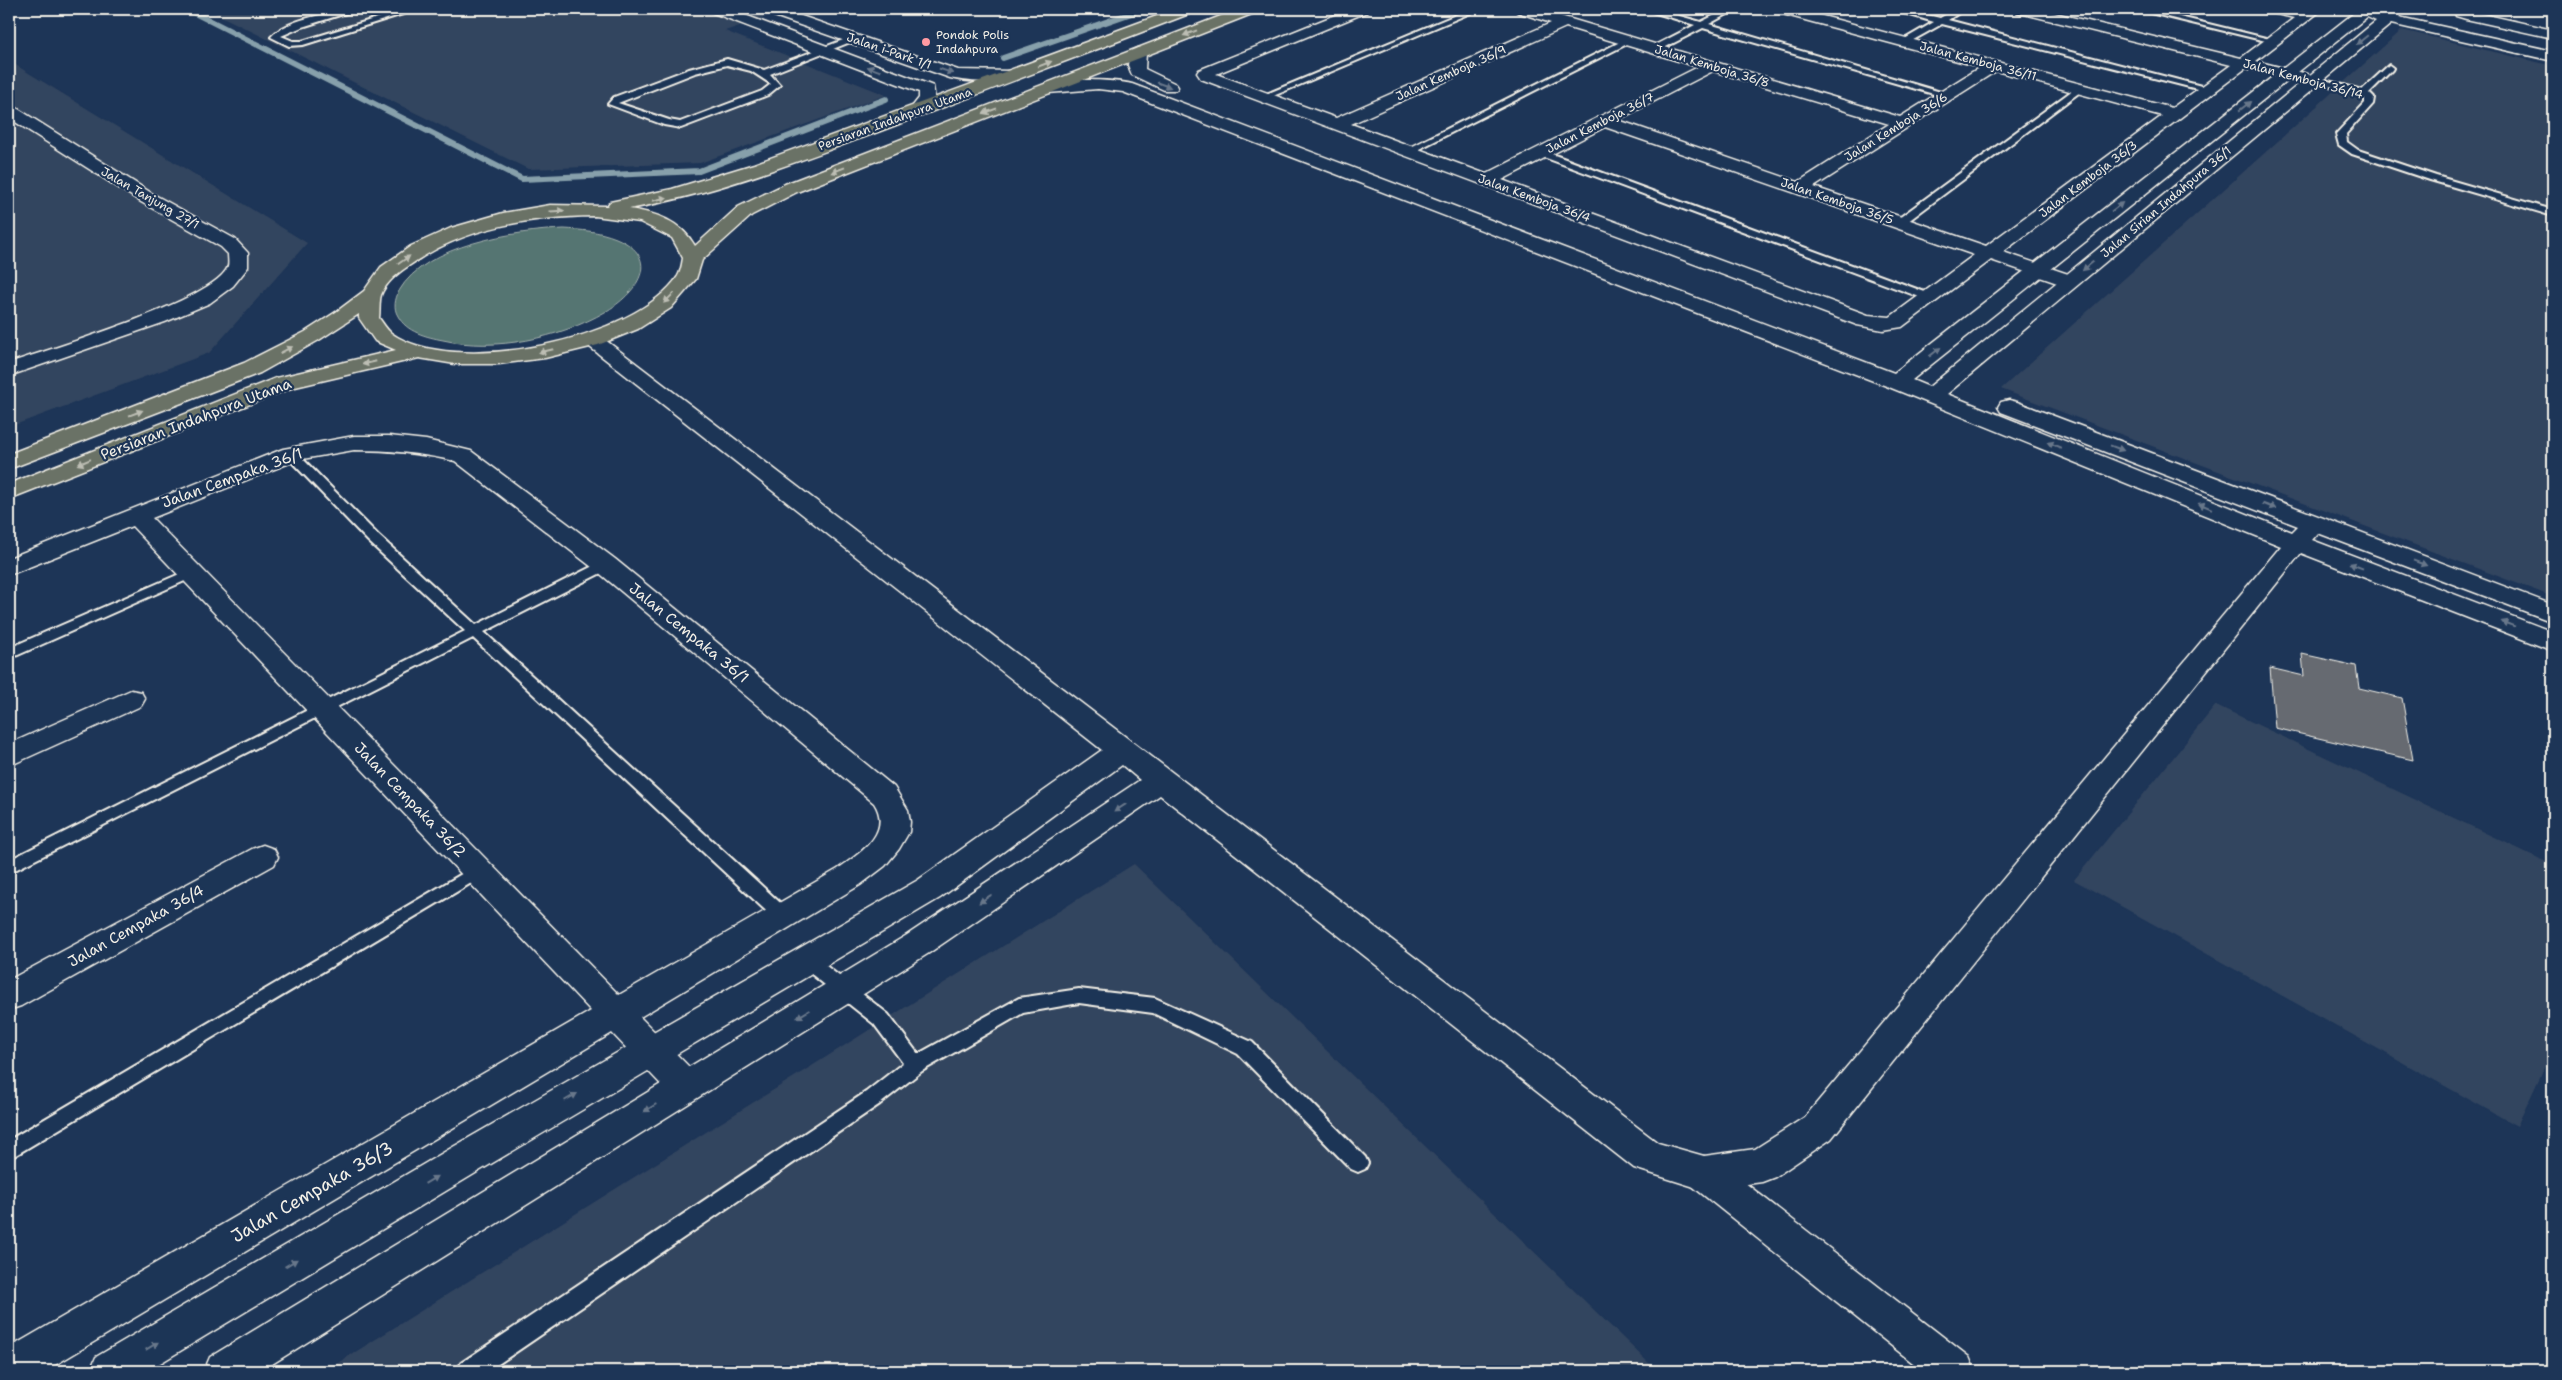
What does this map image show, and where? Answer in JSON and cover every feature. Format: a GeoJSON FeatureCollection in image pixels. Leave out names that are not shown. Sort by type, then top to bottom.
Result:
{"type":"FeatureCollection","features":[{"type":"Feature","properties":{"kind":"main road","name":"Persiaran Indahpura Utama"},"geometry":{"type":"LineString","coordinates":[[9,462],[252,368],[312,336],[343,316],[371,294],[388,271],[418,250],[458,232],[503,219],[531,214],[595,210],[655,200],[703,188],[916,112],[1189,9]]}},
{"type":"Feature","properties":{"kind":"main road","name":"Persiaran Indahpura Utama"},"geometry":{"type":"LineString","coordinates":[[692,258],[745,211],[791,188],[1252,9]]}},
{"type":"Feature","properties":{"kind":"main road"},"geometry":{"type":"LineString","coordinates":[[371,294],[369,318],[384,338],[416,352],[469,359],[532,355],[593,340],[636,322],[668,301],[687,279],[692,258],[679,234],[644,217],[595,210]]}},
{"type":"Feature","properties":{"kind":"main road","name":"Persiaran Indahpura Utama"},"geometry":{"type":"LineString","coordinates":[[9,492],[284,383],[416,352]]}},
{"type":"Feature","properties":{"kind":"street","name":"Jalan i-Park 1/1"},"geometry":{"type":"LineString","coordinates":[[716,9],[927,89],[927,99],[916,112]]}},
{"type":"Feature","properties":{"kind":"street","name":"Jalan i-Park 1/1"},"geometry":{"type":"LineString","coordinates":[[768,9],[956,75],[980,77],[1012,76]]}},
{"type":"Feature","properties":{"kind":"street","name":"Jalan Kemboja 36/4"},"geometry":{"type":"LineString","coordinates":[[1362,9],[1205,73],[1207,76],[1864,321]]}},
{"type":"Feature","properties":{"kind":"street","name":"Jalan Kemboja 36/8"},"geometry":{"type":"LineString","coordinates":[[1522,9],[1902,123]]}},
{"type":"Feature","properties":{"kind":"street","name":"Jalan Kemboja 36/11"},"geometry":{"type":"LineString","coordinates":[[1780,9],[2175,114]]}},
{"type":"Feature","properties":{"kind":"street","name":"Jalan Kemboja 36/14"},"geometry":{"type":"LineString","coordinates":[[2021,9],[2313,80]]}},
{"type":"Feature","properties":{"kind":"street"},"geometry":{"type":"LineString","coordinates":[[2273,9],[2311,13]]}},
{"type":"Feature","properties":{"kind":"street"},"geometry":{"type":"LineString","coordinates":[[2461,9],[2461,13],[2471,16],[2553,34]]}},
{"type":"Feature","properties":{"kind":"street"},"geometry":{"type":"LineString","coordinates":[[2365,11],[2395,12],[2553,45]]}},
{"type":"Feature","properties":{"kind":"street","name":"Jalan Sirian Indahpura 36/1"},"geometry":{"type":"LineString","coordinates":[[1905,376],[2365,11]]}},
{"type":"Feature","properties":{"kind":"street"},"geometry":{"type":"LineString","coordinates":[[2395,12],[2553,56]]}},
{"type":"Feature","properties":{"kind":"street","name":"Jalan Sirian Indahpura 36/1"},"geometry":{"type":"LineString","coordinates":[[1940,390],[2395,12]]}},
{"type":"Feature","properties":{"kind":"street","name":"Jalan Kemboja 36/3"},"geometry":{"type":"LineString","coordinates":[[1864,321],[1883,324],[1895,323],[2311,13]]}},
{"type":"Feature","properties":{"kind":"street","name":"Jalan Kemboja 36/9"},"geometry":{"type":"LineString","coordinates":[[1337,124],[1565,22]]}},
{"type":"Feature","properties":{"kind":"street"},"geometry":{"type":"LineString","coordinates":[[1138,53],[1136,65],[1138,72],[1146,78],[2305,533],[2553,642]]}},
{"type":"Feature","properties":{"kind":"street","name":"Jalan Kemboja 36/7"},"geometry":{"type":"LineString","coordinates":[[1488,180],[1711,66]]}},
{"type":"Feature","properties":{"kind":"street","name":"Jalan Kemboja 36/6"},"geometry":{"type":"LineString","coordinates":[[1800,188],[1993,66]]}},
{"type":"Feature","properties":{"kind":"street"},"geometry":{"type":"LineString","coordinates":[[1048,88],[1098,84],[1126,87],[1905,376]]}},
{"type":"Feature","properties":{"kind":"street","name":"Jalan Tanjung 27/1"},"geometry":{"type":"LineString","coordinates":[[9,111],[147,198],[228,243],[238,254],[238,267],[226,282],[203,300],[158,318],[9,370]]}},
{"type":"Feature","properties":{"kind":"street","name":"Jalan Kemboja 36/5"},"geometry":{"type":"LineString","coordinates":[[1604,121],[2070,281]]}},
{"type":"Feature","properties":{"kind":"street"},"geometry":{"type":"LineString","coordinates":[[593,340],[1121,751],[1647,1156],[1704,1173],[1955,1371]]}},
{"type":"Feature","properties":{"kind":"street","name":"Jalan Cempaka 36/1"},"geometry":{"type":"LineString","coordinates":[[9,567],[134,515],[291,454],[354,443],[389,443],[426,447],[463,456],[606,565],[884,795],[895,813],[893,835],[875,857],[849,877],[615,1014]]}},
{"type":"Feature","properties":{"kind":"street","name":"Jalan Cempaka 36/2"},"geometry":{"type":"LineString","coordinates":[[134,515],[685,1086]]}},
{"type":"Feature","properties":{"kind":"street"},"geometry":{"type":"LineString","coordinates":[[2305,533],[2553,614]]}},
{"type":"Feature","properties":{"kind":"street"},"geometry":{"type":"LineString","coordinates":[[1704,1173],[1762,1165],[1818,1128],[2305,533]]}},
{"type":"Feature","properties":{"kind":"street"},"geometry":{"type":"LineString","coordinates":[[9,756],[131,699]]}},
{"type":"Feature","properties":{"kind":"street"},"geometry":{"type":"LineString","coordinates":[[110,1371],[651,1050],[929,889],[1121,751]]}},
{"type":"Feature","properties":{"kind":"street"},"geometry":{"type":"LineString","coordinates":[[224,1371],[918,944],[1160,781]]}},
{"type":"Feature","properties":{"kind":"street","name":"Jalan Cempaka 36/4"},"geometry":{"type":"LineString","coordinates":[[9,996],[264,857]]}},
{"type":"Feature","properties":{"kind":"street","name":"Jalan Cempaka 36/3"},"geometry":{"type":"LineString","coordinates":[[9,1370],[615,1014]]}},
{"type":"Feature","properties":{"kind":"lane"},"geometry":{"type":"LineString","coordinates":[[355,9],[300,25],[275,37],[292,44],[303,43],[415,9]]}},
{"type":"Feature","properties":{"kind":"lane"},"geometry":{"type":"LineString","coordinates":[[1263,97],[1476,9]]}},
{"type":"Feature","properties":{"kind":"lane"},"geometry":{"type":"LineString","coordinates":[[1647,9],[1947,95]]}},
{"type":"Feature","properties":{"kind":"lane"},"geometry":{"type":"LineString","coordinates":[[1655,49],[1733,9]]}},
{"type":"Feature","properties":{"kind":"lane"},"geometry":{"type":"LineString","coordinates":[[1894,9],[2208,89]]}},
{"type":"Feature","properties":{"kind":"lane"},"geometry":{"type":"LineString","coordinates":[[1906,42],[1961,9]]}},
{"type":"Feature","properties":{"kind":"lane"},"geometry":{"type":"LineString","coordinates":[[2138,9],[2274,40]]}},
{"type":"Feature","properties":{"kind":"lane"},"geometry":{"type":"LineString","coordinates":[[763,74],[775,83],[774,88],[681,125],[667,124],[612,104],[617,99],[716,64],[736,63],[763,74],[854,39]]}},
{"type":"Feature","properties":{"kind":"lane"},"geometry":{"type":"LineString","coordinates":[[1408,151],[1629,41]]}},
{"type":"Feature","properties":{"kind":"lane"},"geometry":{"type":"LineString","coordinates":[[2364,93],[2389,68]]}},
{"type":"Feature","properties":{"kind":"lane","name":"Jalan Kemboja 36/14"},"geometry":{"type":"LineString","coordinates":[[2313,80],[2364,93],[2370,98],[2369,104],[2341,134],[2342,143],[2355,152],[2433,178],[2553,213]]}},
{"type":"Feature","properties":{"kind":"lane"},"geometry":{"type":"LineString","coordinates":[[1899,222],[2080,89]]}},
{"type":"Feature","properties":{"kind":"lane"},"geometry":{"type":"LineString","coordinates":[[1541,153],[1929,297]]}},
{"type":"Feature","properties":{"kind":"lane"},"geometry":{"type":"LineString","coordinates":[[291,454],[373,538],[782,915]]}},
{"type":"Feature","properties":{"kind":"lane"},"geometry":{"type":"LineString","coordinates":[[9,867],[606,565]]}},
{"type":"Feature","properties":{"kind":"lane"},"geometry":{"type":"LineString","coordinates":[[9,654],[191,573]]}},
{"type":"Feature","properties":{"kind":"lane"},"geometry":{"type":"LineString","coordinates":[[9,1150],[477,871]]}},
{"type":"Feature","properties":{"kind":"lane"},"geometry":{"type":"LineString","coordinates":[[806,960],[881,1019],[916,1066]]}},
{"type":"Feature","properties":{"kind":"lane"},"geometry":{"type":"LineString","coordinates":[[470,1371],[873,1098],[916,1066],[1019,1006],[1079,996],[1155,1006],[1245,1048],[1358,1163]]}},
{"type":"Feature","properties":{"kind":"shaded area"},"geometry":{"type":"Polygon","coordinates":[[[207,9],[789,9],[725,31],[886,95],[700,163],[528,169],[207,9]]]}},
{"type":"Feature","properties":{"kind":"shaded area"},"geometry":{"type":"Polygon","coordinates":[[[2402,30],[2553,66],[2553,597],[2001,389],[2402,30]]]}},
{"type":"Feature","properties":{"kind":"shaded area"},"geometry":{"type":"Polygon","coordinates":[[[9,61],[307,243],[209,353],[9,427],[9,61]]]}},
{"type":"Feature","properties":{"kind":"shaded area"},"geometry":{"type":"Polygon","coordinates":[[[2216,705],[2553,865],[2553,1049],[2517,1126],[2074,880],[2216,705]]]}},
{"type":"Feature","properties":{"kind":"shaded area"},"geometry":{"type":"Polygon","coordinates":[[[1134,864],[1657,1371],[325,1371],[1134,864]]]}},
{"type":"Feature","properties":{"kind":"green space"},"geometry":{"type":"Polygon","coordinates":[[[564,229],[590,231],[616,238],[631,246],[639,255],[642,265],[640,276],[635,286],[627,296],[605,312],[568,329],[548,335],[527,340],[484,344],[463,343],[424,335],[406,326],[398,316],[395,304],[399,291],[412,275],[429,262],[450,251],[497,237],[564,229]]]}},
{"type":"Feature","properties":{"kind":"building"},"geometry":{"type":"Polygon","coordinates":[[[2302,654],[2356,666],[2359,688],[2402,698],[2413,760],[2275,728],[2270,668],[2304,676],[2302,654]]]}},
{"type":"Feature","properties":{"kind":"waterway"},"geometry":{"type":"LineString","coordinates":[[187,9],[522,179],[699,171],[886,99]]}},
{"type":"Feature","properties":{"kind":"waterway"},"geometry":{"type":"LineString","coordinates":[[1003,58],[1143,9]]}},
{"type":"Feature","properties":{"kind":"place","name":"Pondok Polis Indahpura"},"geometry":{"type":"Point","coordinates":[926,42]}}]}
